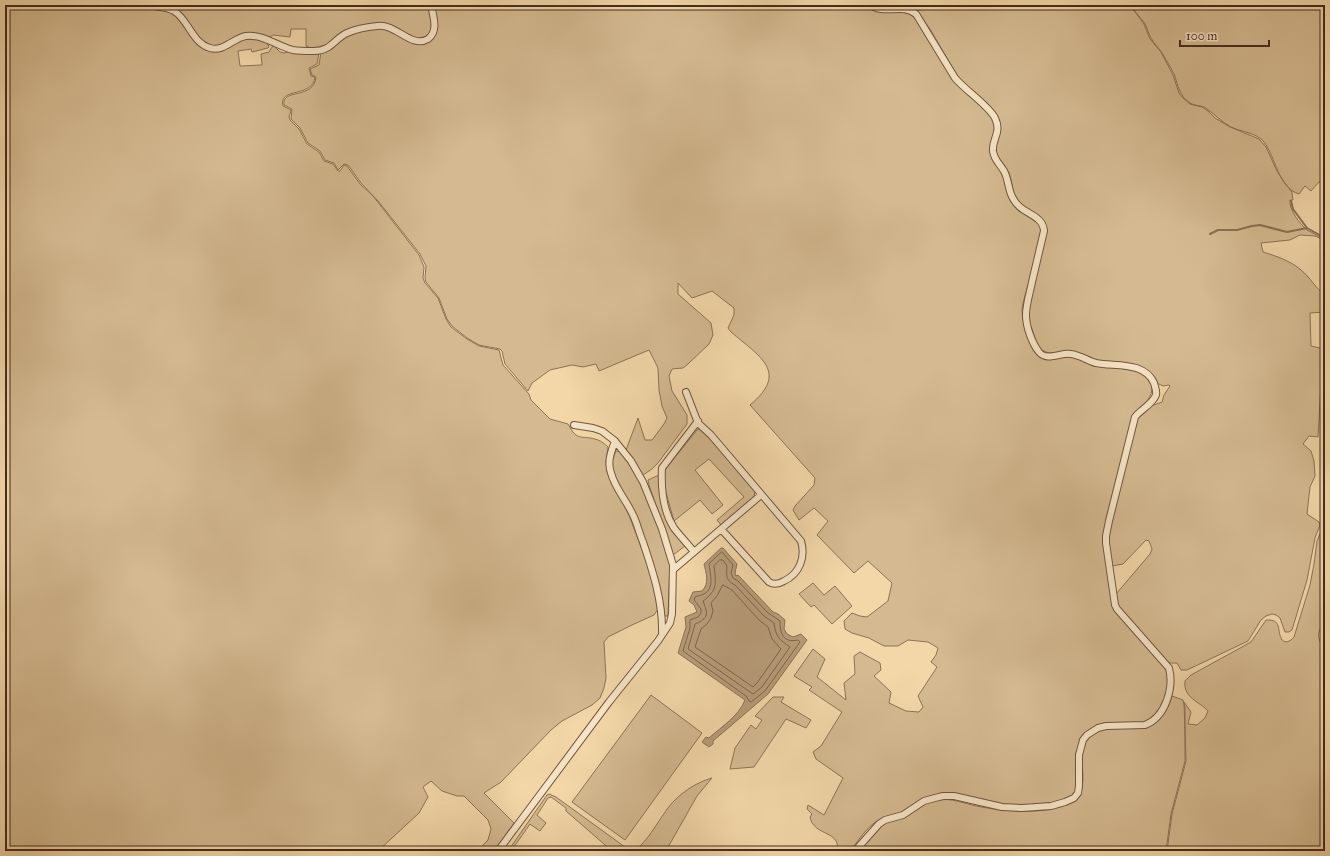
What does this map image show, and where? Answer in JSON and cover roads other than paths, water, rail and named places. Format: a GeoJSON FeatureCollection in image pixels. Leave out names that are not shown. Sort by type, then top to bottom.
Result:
{"type":"FeatureCollection","features":[{"type":"Feature","properties":{"kind":"street"},"geometry":{"type":"LineString","coordinates":[[148,5],[174,11],[198,41],[214,49],[220,48],[242,37],[251,36],[266,39],[294,50],[315,52],[326,49],[347,33],[358,29],[379,26],[390,27],[410,39],[425,40],[431,36],[434,30],[431,5]]}},
{"type":"Feature","properties":{"kind":"street"},"geometry":{"type":"LineString","coordinates":[[855,851],[879,824],[885,820],[903,815],[924,801],[943,796],[954,796],[1002,807],[1033,808],[1051,806],[1074,798],[1078,793],[1079,755],[1083,740],[1087,735],[1098,728],[1106,726],[1145,725],[1151,723],[1157,718],[1168,697],[1171,676],[1169,668],[1115,605],[1106,543],[1108,520],[1135,417],[1150,403],[1155,396],[1156,390],[1152,381],[1147,374],[1128,365],[1096,363],[1070,354],[1047,357],[1041,355],[1038,351],[1032,340],[1026,316],[1044,226],[1036,217],[1017,205],[1013,200],[1005,172],[995,159],[993,146],[998,134],[998,126],[995,118],[991,111],[961,86],[954,78],[916,14],[908,10],[880,9],[871,5]]}},
{"type":"Feature","properties":{"kind":"street"},"geometry":{"type":"LineString","coordinates":[[686,392],[698,421],[801,541],[803,547],[800,566],[789,579],[779,584],[773,584],[769,582],[721,529]]}},
{"type":"Feature","properties":{"kind":"street"},"geometry":{"type":"LineString","coordinates":[[694,552],[674,527],[668,514],[662,492],[661,477],[662,468],[698,421]]}},
{"type":"Feature","properties":{"kind":"street"},"geometry":{"type":"LineString","coordinates":[[498,851],[609,702],[662,635],[670,623],[672,614],[674,569],[670,552],[643,482],[627,456],[615,441],[602,431],[574,425]]}},
{"type":"Feature","properties":{"kind":"street"},"geometry":{"type":"LineString","coordinates":[[615,441],[609,459],[611,473],[616,486],[633,515],[649,560],[658,592],[662,635]]}},
{"type":"Feature","properties":{"kind":"street"},"geometry":{"type":"LineString","coordinates":[[674,569],[761,495]]}},
{"type":"Feature","properties":{"kind":"water"},"geometry":{"type":"Polygon","coordinates":[[[721,548],[723,548],[737,564],[735,573],[736,576],[738,575],[773,612],[785,620],[784,629],[787,634],[793,637],[801,634],[807,640],[768,694],[713,741],[713,744],[709,747],[702,742],[706,737],[709,738],[729,721],[739,711],[745,700],[678,653],[686,627],[685,617],[697,612],[694,605],[689,601],[693,592],[702,591],[706,585],[707,578],[704,564],[721,548]]]}},
{"type":"Feature","properties":{"kind":"waterway"},"geometry":{"type":"LineString","coordinates":[[1291,201],[1293,209],[1307,228]]}},
{"type":"Feature","properties":{"kind":"waterway"},"geometry":{"type":"LineString","coordinates":[[1210,234],[1218,230],[1237,230],[1260,225],[1287,232],[1307,228],[1325,238]]}}]}
